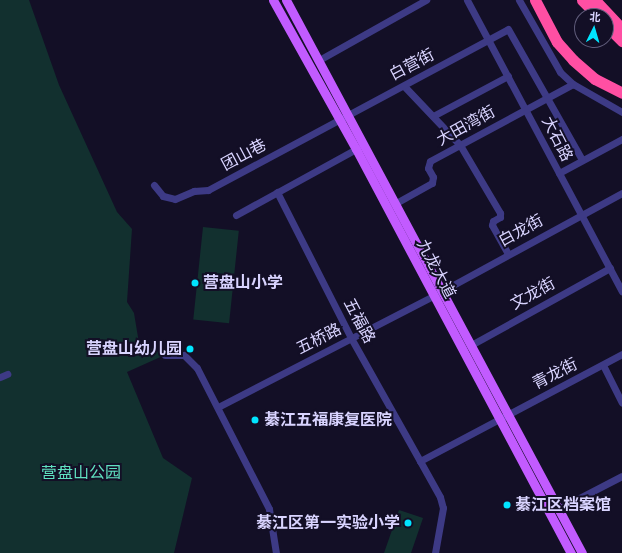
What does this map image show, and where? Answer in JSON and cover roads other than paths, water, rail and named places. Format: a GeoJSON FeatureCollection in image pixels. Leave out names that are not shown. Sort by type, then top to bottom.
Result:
{"type":"FeatureCollection","features":[{"type":"Feature","properties":{"kind":"highway"},"geometry":{"type":"LineString","coordinates":[[535,0],[557,42],[573,60],[595,79],[622,93]]}},
{"type":"Feature","properties":{"kind":"highway"},"geometry":{"type":"LineString","coordinates":[[582,0],[590,8]]}},
{"type":"Feature","properties":{"kind":"highway"},"geometry":{"type":"LineString","coordinates":[[595,0],[622,29]]}},
{"type":"Feature","properties":{"kind":"highway"},"geometry":{"type":"LineString","coordinates":[[614,33],[622,41]]}},
{"type":"Feature","properties":{"kind":"main road","name":"九龙大道"},"geometry":{"type":"LineString","coordinates":[[274,0],[356,149],[433,296],[558,509],[582,553]]}},
{"type":"Feature","properties":{"kind":"main road","name":"九龙大道"},"geometry":{"type":"LineString","coordinates":[[286,0],[471,345],[571,553]]}},
{"type":"Feature","properties":{"kind":"street"},"geometry":{"type":"LineString","coordinates":[[318,60],[426,0]]}},
{"type":"Feature","properties":{"kind":"street","name":"大石路"},"geometry":{"type":"LineString","coordinates":[[467,0],[622,291]]}},
{"type":"Feature","properties":{"kind":"street"},"geometry":{"type":"LineString","coordinates":[[519,0],[554,65],[573,84],[622,112]]}},
{"type":"Feature","properties":{"kind":"street","name":"白营街"},"geometry":{"type":"LineString","coordinates":[[348,115],[508,30],[547,98]]}},
{"type":"Feature","properties":{"kind":"street"},"geometry":{"type":"LineString","coordinates":[[433,116],[508,76]]}},
{"type":"Feature","properties":{"kind":"street","name":"大田湾街"},"geometry":{"type":"LineString","coordinates":[[396,203],[432,183],[433,177],[428,168],[430,161],[573,84]]}},
{"type":"Feature","properties":{"kind":"street"},"geometry":{"type":"LineString","coordinates":[[404,86],[460,145],[500,213],[500,217],[493,221],[492,225],[508,254]]}},
{"type":"Feature","properties":{"kind":"street"},"geometry":{"type":"LineString","coordinates":[[547,98],[582,160]]}},
{"type":"Feature","properties":{"kind":"street","name":"团山巷"},"geometry":{"type":"LineString","coordinates":[[154,185],[158,192],[170,199],[180,198],[194,191],[203,192],[348,115]]}},
{"type":"Feature","properties":{"kind":"street"},"geometry":{"type":"LineString","coordinates":[[559,173],[622,138]]}},
{"type":"Feature","properties":{"kind":"street"},"geometry":{"type":"LineString","coordinates":[[236,215],[356,149]]}},
{"type":"Feature","properties":{"kind":"street","name":"五福路"},"geometry":{"type":"LineString","coordinates":[[277,192],[352,338],[440,496],[442,508],[435,553]]}},
{"type":"Feature","properties":{"kind":"street","name":"白龙街"},"geometry":{"type":"LineString","coordinates":[[433,296],[622,193]]}},
{"type":"Feature","properties":{"kind":"street","name":"文龙街"},"geometry":{"type":"LineString","coordinates":[[471,345],[610,268]]}},
{"type":"Feature","properties":{"kind":"street","name":"五桥路"},"geometry":{"type":"LineString","coordinates":[[218,407],[433,296]]}},
{"type":"Feature","properties":{"kind":"street","name":"青龙街"},"geometry":{"type":"LineString","coordinates":[[504,416],[622,354]]}},
{"type":"Feature","properties":{"kind":"street"},"geometry":{"type":"LineString","coordinates":[[165,355],[184,355],[191,360],[218,407],[269,509],[276,553]]}},
{"type":"Feature","properties":{"kind":"street"},"geometry":{"type":"LineString","coordinates":[[603,365],[622,403]]}},
{"type":"Feature","properties":{"kind":"street"},"geometry":{"type":"LineString","coordinates":[[420,461],[504,416]]}},
{"type":"Feature","properties":{"kind":"street"},"geometry":{"type":"LineString","coordinates":[[558,509],[622,476]]}},
{"type":"Feature","properties":{"kind":"place","name":"营盘山小学"},"geometry":{"type":"Point","coordinates":[195,283]}},
{"type":"Feature","properties":{"kind":"place","name":"营盘山幼儿园"},"geometry":{"type":"Point","coordinates":[190,349]}},
{"type":"Feature","properties":{"kind":"place","name":"綦江五福康复医院"},"geometry":{"type":"Point","coordinates":[255,420]}},
{"type":"Feature","properties":{"kind":"place","name":"綦江区档案馆"},"geometry":{"type":"Point","coordinates":[507,505]}},
{"type":"Feature","properties":{"kind":"place","name":"綦江区第一实验小学"},"geometry":{"type":"Point","coordinates":[408,523]}},
{"type":"Feature","properties":{"kind":"park label","name":"营盘山公园"},"geometry":{"type":"Point","coordinates":[81,473]}}]}
